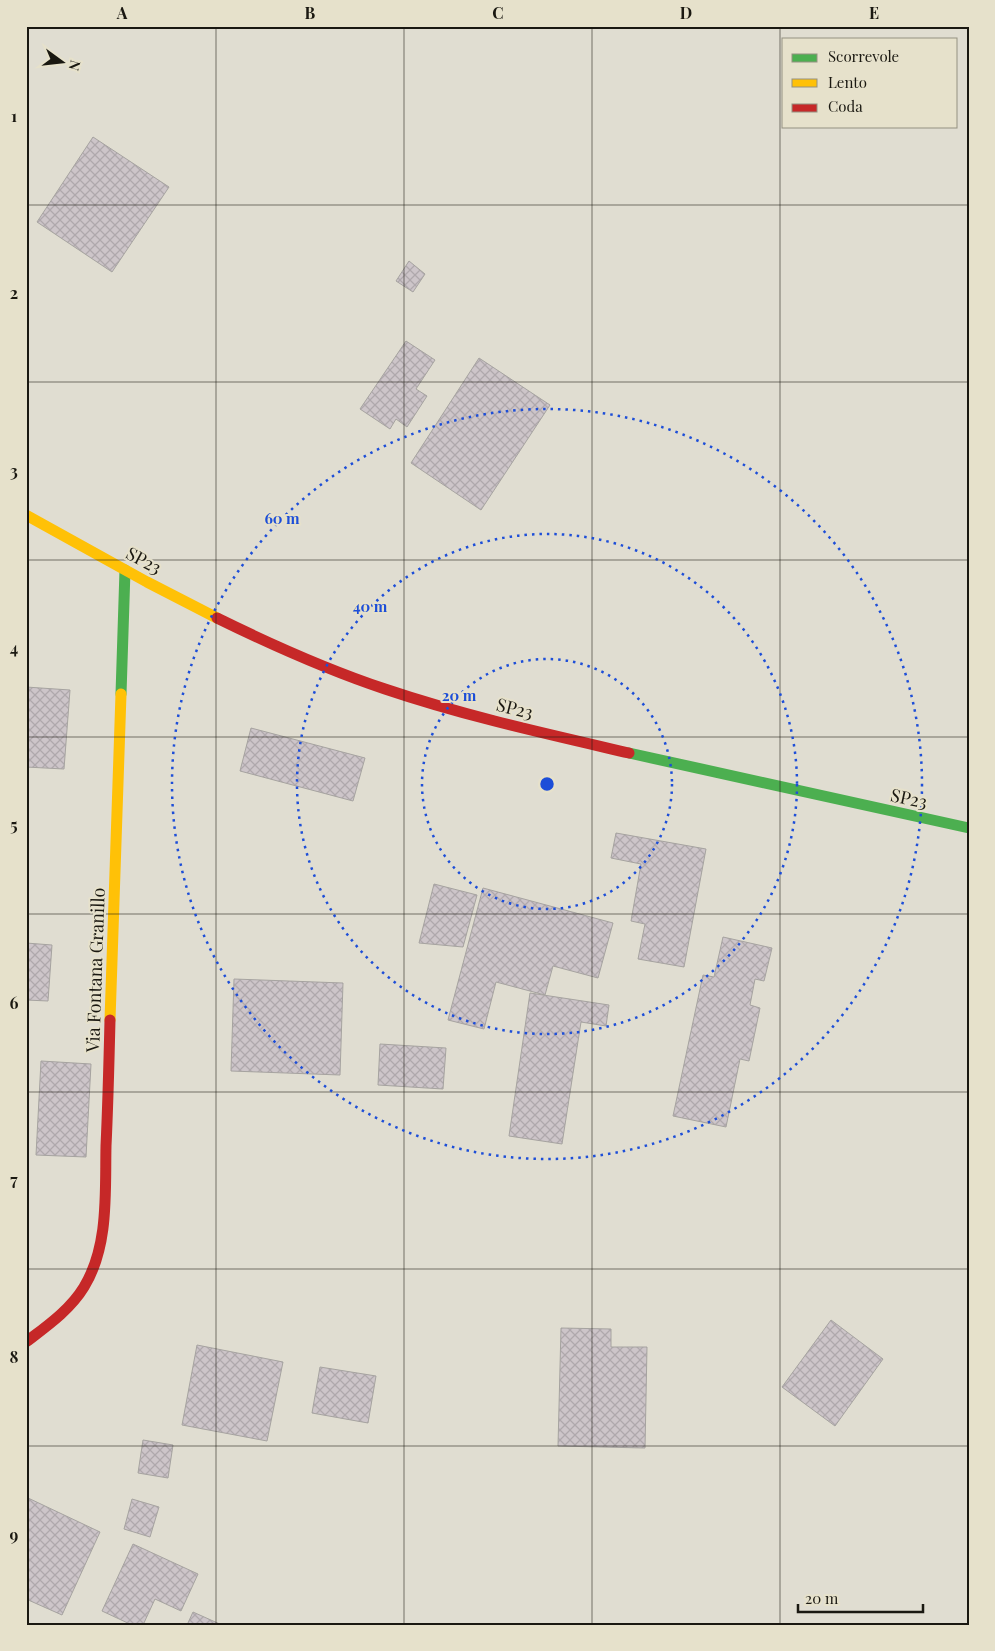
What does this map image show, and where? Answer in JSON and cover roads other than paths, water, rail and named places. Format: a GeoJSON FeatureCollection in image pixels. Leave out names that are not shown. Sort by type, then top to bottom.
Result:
{"type":"FeatureCollection","features":[{"type":"Feature","properties":{"kind":"street","name":"SP23"},"geometry":{"type":"LineString","coordinates":[[26,515],[125,570],[246,631],[354,678],[431,704],[509,725],[748,782],[969,828]]}},
{"type":"Feature","properties":{"kind":"street","name":"Via Fontana Granillo"},"geometry":{"type":"LineString","coordinates":[[26,1342],[69,1306],[78,1295],[94,1267],[103,1234],[125,570]]}}]}
